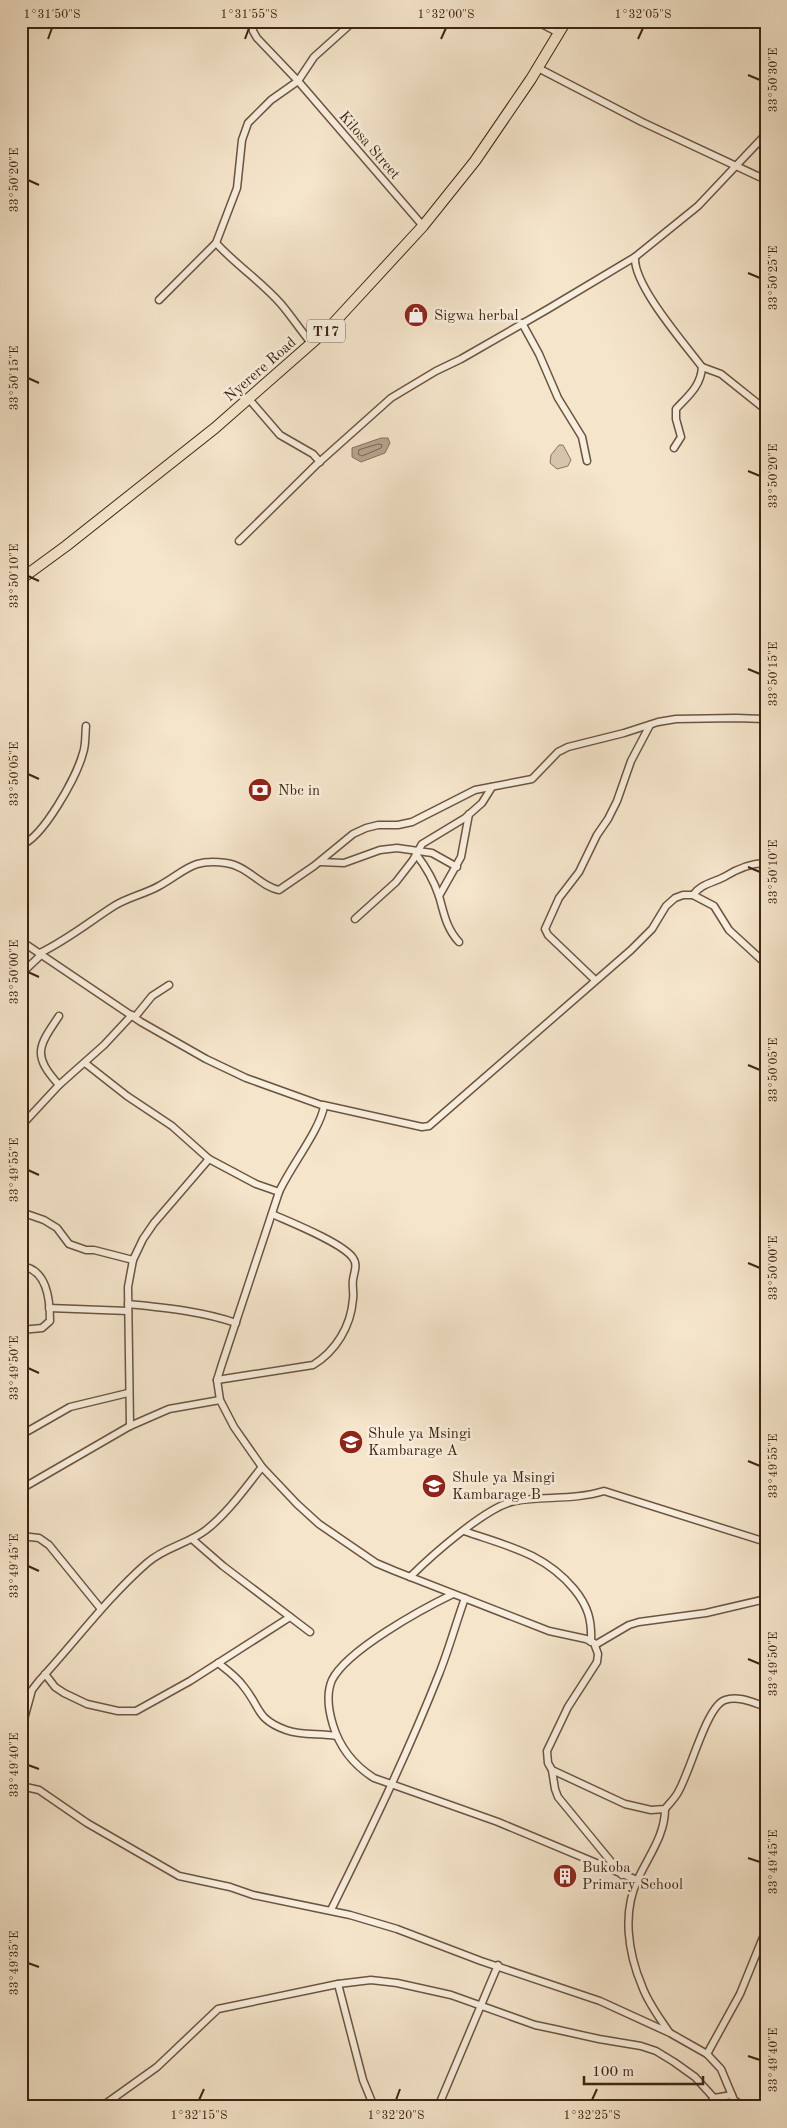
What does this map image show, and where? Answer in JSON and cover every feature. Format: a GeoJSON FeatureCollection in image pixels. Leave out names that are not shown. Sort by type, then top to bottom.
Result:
{"type":"FeatureCollection","features":[{"type":"Feature","properties":{"kind":"main road","name":"Nyerere Road"},"geometry":{"type":"LineString","coordinates":[[21,579],[66,546],[249,399],[312,344],[423,226],[475,161],[538,68],[566,21]]}},
{"type":"Feature","properties":{"kind":"street","name":"Kilosa Street"},"geometry":{"type":"LineString","coordinates":[[252,21],[253,31],[257,38],[298,81],[423,226]]}},
{"type":"Feature","properties":{"kind":"street"},"geometry":{"type":"LineString","coordinates":[[159,300],[216,244],[237,188],[242,140],[248,123],[272,100],[298,81],[322,48],[354,21]]}},
{"type":"Feature","properties":{"kind":"street"},"geometry":{"type":"LineString","coordinates":[[536,21],[560,33]]}},
{"type":"Feature","properties":{"kind":"street"},"geometry":{"type":"LineString","coordinates":[[538,68],[642,122],[766,180]]}},
{"type":"Feature","properties":{"kind":"street"},"geometry":{"type":"LineString","coordinates":[[239,541],[272,506],[391,398],[436,370],[461,359],[548,309],[634,257],[698,206],[737,167],[766,134]]}},
{"type":"Feature","properties":{"kind":"street"},"geometry":{"type":"LineString","coordinates":[[216,244],[230,259],[281,304],[312,344]]}},
{"type":"Feature","properties":{"kind":"street"},"geometry":{"type":"LineString","coordinates":[[634,257],[635,270],[643,286],[702,367],[721,374],[766,410]]}},
{"type":"Feature","properties":{"kind":"street"},"geometry":{"type":"LineString","coordinates":[[522,323],[539,354],[558,398],[582,437],[587,461]]}},
{"type":"Feature","properties":{"kind":"street"},"geometry":{"type":"LineString","coordinates":[[674,448],[681,437],[676,419],[676,410],[695,389],[702,374],[702,367]]}},
{"type":"Feature","properties":{"kind":"street"},"geometry":{"type":"LineString","coordinates":[[249,399],[280,435],[312,454],[320,462]]}},
{"type":"Feature","properties":{"kind":"street"},"geometry":{"type":"LineString","coordinates":[[21,974],[41,954],[62,942],[114,906],[159,886],[194,864],[228,863],[253,874],[273,889],[279,890],[320,862],[353,834],[378,825],[398,825],[412,822],[475,790],[532,778],[558,752],[568,747],[676,719],[766,719]]}},
{"type":"Feature","properties":{"kind":"street"},"geometry":{"type":"LineString","coordinates":[[595,980],[544,929],[559,898],[579,872],[597,835],[608,819],[617,801],[631,761],[650,725]]}},
{"type":"Feature","properties":{"kind":"street"},"geometry":{"type":"LineString","coordinates":[[21,845],[26,844],[37,833],[68,790],[83,754],[86,726]]}},
{"type":"Feature","properties":{"kind":"street"},"geometry":{"type":"LineString","coordinates":[[355,919],[396,882],[426,841],[469,814],[482,803],[492,787]]}},
{"type":"Feature","properties":{"kind":"street"},"geometry":{"type":"LineString","coordinates":[[439,896],[461,857],[469,814]]}},
{"type":"Feature","properties":{"kind":"street"},"geometry":{"type":"LineString","coordinates":[[320,862],[344,863],[389,848],[417,853],[432,853],[457,867]]}},
{"type":"Feature","properties":{"kind":"street"},"geometry":{"type":"LineString","coordinates":[[417,853],[432,879],[451,934],[459,942]]}},
{"type":"Feature","properties":{"kind":"street"},"geometry":{"type":"LineString","coordinates":[[693,895],[701,886],[733,871],[748,865],[766,863]]}},
{"type":"Feature","properties":{"kind":"street"},"geometry":{"type":"LineString","coordinates":[[21,940],[133,1016],[206,1059],[246,1078],[323,1105],[422,1126],[429,1126],[647,934],[666,906],[675,898],[683,895],[693,895],[714,906],[729,930],[766,964]]}},
{"type":"Feature","properties":{"kind":"street"},"geometry":{"type":"LineString","coordinates":[[21,1126],[58,1085],[85,1062],[152,996],[169,985]]}},
{"type":"Feature","properties":{"kind":"street"},"geometry":{"type":"LineString","coordinates":[[58,1085],[45,1070],[41,1057],[46,1036],[59,1016]]}},
{"type":"Feature","properties":{"kind":"street"},"geometry":{"type":"LineString","coordinates":[[85,1062],[127,1096],[172,1126],[209,1159],[256,1184],[279,1192]]}},
{"type":"Feature","properties":{"kind":"street"},"geometry":{"type":"LineString","coordinates":[[323,1105],[324,1109],[315,1128],[287,1174],[279,1192],[218,1380],[220,1400],[234,1427],[262,1467],[319,1524],[376,1563],[549,1631],[593,1644],[639,1622],[706,1613],[766,1599]]}},
{"type":"Feature","properties":{"kind":"street"},"geometry":{"type":"LineString","coordinates":[[130,1426],[128,1393],[128,1287],[133,1260],[143,1239],[154,1223],[209,1159]]}},
{"type":"Feature","properties":{"kind":"street"},"geometry":{"type":"LineString","coordinates":[[21,1212],[44,1220],[57,1228],[69,1244],[86,1250],[94,1250],[133,1260]]}},
{"type":"Feature","properties":{"kind":"street"},"geometry":{"type":"LineString","coordinates":[[218,1380],[312,1365],[331,1351],[348,1322],[354,1297],[353,1279],[356,1268],[354,1258],[339,1246],[272,1214]]}},
{"type":"Feature","properties":{"kind":"street"},"geometry":{"type":"LineString","coordinates":[[21,1266],[34,1269],[43,1280],[50,1321],[48,1325],[42,1328],[21,1330]]}},
{"type":"Feature","properties":{"kind":"street"},"geometry":{"type":"LineString","coordinates":[[49,1308],[186,1310],[236,1323]]}},
{"type":"Feature","properties":{"kind":"street"},"geometry":{"type":"LineString","coordinates":[[21,1435],[70,1407],[128,1393]]}},
{"type":"Feature","properties":{"kind":"street"},"geometry":{"type":"LineString","coordinates":[[21,1489],[130,1426],[169,1409],[220,1400]]}},
{"type":"Feature","properties":{"kind":"street"},"geometry":{"type":"LineString","coordinates":[[21,1730],[32,1690],[101,1610],[149,1561],[171,1547],[192,1539],[206,1530],[222,1515],[262,1467]]}},
{"type":"Feature","properties":{"kind":"street"},"geometry":{"type":"LineString","coordinates":[[410,1577],[464,1531],[498,1506],[515,1501],[582,1497],[604,1491],[766,1542]]}},
{"type":"Feature","properties":{"kind":"street"},"geometry":{"type":"LineString","coordinates":[[464,1531],[534,1556],[562,1575],[587,1608],[592,1626],[593,1644],[598,1654],[597,1662],[568,1707],[547,1751],[548,1763],[552,1770],[558,1797],[623,1876]]}},
{"type":"Feature","properties":{"kind":"street"},"geometry":{"type":"LineString","coordinates":[[21,1536],[39,1538],[49,1545],[101,1610]]}},
{"type":"Feature","properties":{"kind":"street"},"geometry":{"type":"LineString","coordinates":[[192,1539],[223,1566],[310,1632]]}},
{"type":"Feature","properties":{"kind":"street"},"geometry":{"type":"LineString","coordinates":[[453,1594],[418,1612],[367,1646],[352,1657],[340,1670],[332,1680],[328,1700],[336,1736],[359,1769],[390,1785],[498,1822],[623,1876],[637,1880]]}},
{"type":"Feature","properties":{"kind":"street"},"geometry":{"type":"LineString","coordinates":[[331,1910],[390,1785],[440,1672],[464,1598]]}},
{"type":"Feature","properties":{"kind":"street"},"geometry":{"type":"LineString","coordinates":[[45,1674],[55,1687],[72,1698],[104,1709],[136,1711],[172,1692],[290,1617]]}},
{"type":"Feature","properties":{"kind":"street"},"geometry":{"type":"LineString","coordinates":[[218,1663],[243,1684],[259,1712],[268,1721],[293,1732],[336,1736]]}},
{"type":"Feature","properties":{"kind":"street"},"geometry":{"type":"LineString","coordinates":[[670,2033],[642,1986],[634,1961],[628,1932],[629,1909],[637,1880],[665,1823],[665,1808],[677,1794],[697,1750],[708,1718],[718,1704],[733,1698],[750,1701],[766,1707]]}},
{"type":"Feature","properties":{"kind":"street"},"geometry":{"type":"LineString","coordinates":[[552,1770],[625,1804],[652,1810],[665,1808]]}},
{"type":"Feature","properties":{"kind":"street"},"geometry":{"type":"LineString","coordinates":[[21,1786],[39,1790],[87,1823],[179,1876],[331,1910],[397,1929],[481,1961],[600,2000],[670,2033],[707,2054],[721,2069],[734,2100],[744,2107]]}},
{"type":"Feature","properties":{"kind":"street"},"geometry":{"type":"LineString","coordinates":[[707,2054],[740,1994],[766,1930]]}},
{"type":"Feature","properties":{"kind":"street"},"geometry":{"type":"LineString","coordinates":[[438,2107],[498,1965]]}},
{"type":"Feature","properties":{"kind":"street"},"geometry":{"type":"LineString","coordinates":[[100,2107],[157,2068],[218,2009],[338,1984],[371,1980],[397,1983],[451,1995],[481,2004],[535,2025],[641,2046],[656,2051],[695,2076],[714,2098]]}},
{"type":"Feature","properties":{"kind":"street"},"geometry":{"type":"LineString","coordinates":[[338,1984],[363,2080],[374,2107]]}},
{"type":"Feature","properties":{"kind":"street"},"geometry":{"type":"LineString","coordinates":[[707,2107],[714,2098],[732,2095]]}},
{"type":"Feature","properties":{"kind":"shaded area"},"geometry":{"type":"Polygon","coordinates":[[[559,445],[563,445],[571,460],[568,466],[557,469],[550,463],[551,455],[559,445]]]}},
{"type":"Feature","properties":{"kind":"water"},"geometry":{"type":"Polygon","coordinates":[[[381,438],[388,438],[390,443],[385,453],[361,462],[352,457],[352,448],[381,438]]]}},
{"type":"Feature","properties":{"kind":"place","name":"Sigwa herbal"},"geometry":{"type":"Point","coordinates":[416,315]}},
{"type":"Feature","properties":{"kind":"place","name":"Nbc in"},"geometry":{"type":"Point","coordinates":[260,790]}},
{"type":"Feature","properties":{"kind":"place","name":"Shule ya Msingi Kambarage A"},"geometry":{"type":"Point","coordinates":[351,1442]}},
{"type":"Feature","properties":{"kind":"place","name":"Shule ya Msingi Kambarage B"},"geometry":{"type":"Point","coordinates":[434,1486]}},
{"type":"Feature","properties":{"kind":"place","name":"Bukoba Primary School"},"geometry":{"type":"Point","coordinates":[565,1876]}}]}
